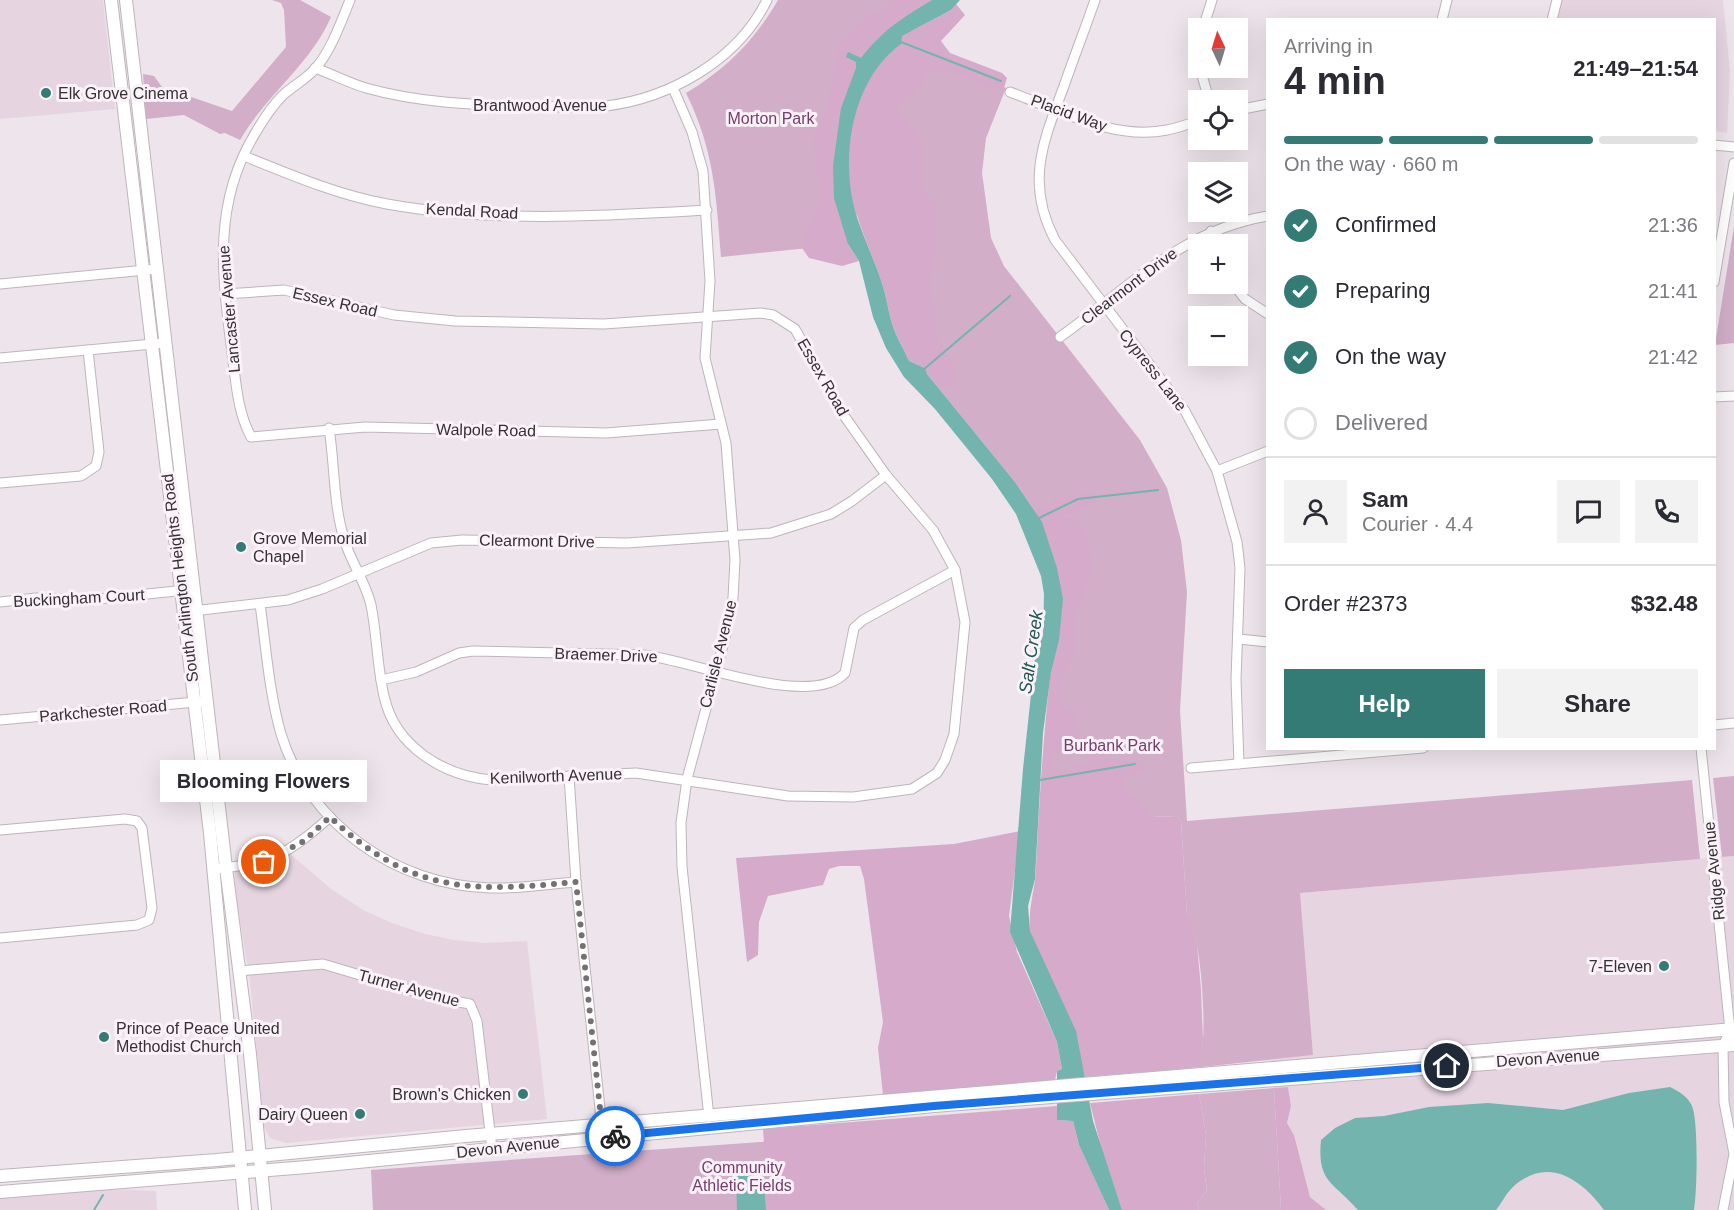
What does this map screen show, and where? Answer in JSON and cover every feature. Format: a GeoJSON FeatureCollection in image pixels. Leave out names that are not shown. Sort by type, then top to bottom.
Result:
{"type":"FeatureCollection","features":[{"type":"Feature","properties":{"kind":"main road","name":"South Arlington Heights Road"},"geometry":{"type":"LineString","coordinates":[[111,0],[150,270]]}},
{"type":"Feature","properties":{"kind":"main road","name":"South Arlington Heights Road"},"geometry":{"type":"LineString","coordinates":[[126,0],[150,270],[219,868],[245,1210]]}},
{"type":"Feature","properties":{"kind":"main road","name":"South Arlington Heights Road"},"geometry":{"type":"LineString","coordinates":[[219,868],[239,971],[261,1156],[265,1210]]}},
{"type":"Feature","properties":{"kind":"main road"},"geometry":{"type":"LineString","coordinates":[[1038,1094],[1733,1032]]}},
{"type":"Feature","properties":{"kind":"main road","name":"Devon Avenue"},"geometry":{"type":"LineString","coordinates":[[1109,1088],[1728,1046]]}},
{"type":"Feature","properties":{"kind":"main road","name":"Devon Avenue"},"geometry":{"type":"LineString","coordinates":[[0,1192],[242,1173],[492,1149],[709,1117],[1038,1094]]}},
{"type":"Feature","properties":{"kind":"main road","name":"Devon Avenue"},"geometry":{"type":"LineString","coordinates":[[0,1176],[241,1158],[490,1134],[603,1131],[1038,1094]]}},
{"type":"Feature","properties":{"kind":"street","name":"Lancaster Avenue"},"geometry":{"type":"LineString","coordinates":[[251,437],[241,414],[225,294],[222,248],[227,208],[244,156],[255,132],[282,96],[315,68],[337,32],[350,0]]}},
{"type":"Feature","properties":{"kind":"street","name":"Brantwood Avenue"},"geometry":{"type":"LineString","coordinates":[[315,68],[366,88],[464,105],[604,107],[635,101],[673,88],[707,67],[732,46],[752,24],[767,0]]}},
{"type":"Feature","properties":{"kind":"street","name":"Cypress Lane"},"geometry":{"type":"LineString","coordinates":[[1095,0],[1055,108],[1039,160],[1038,177],[1042,209],[1055,240],[1185,411],[1217,471],[1237,542],[1240,568],[1236,679],[1239,764]]}},
{"type":"Feature","properties":{"kind":"street"},"geometry":{"type":"LineString","coordinates":[[1206,18],[1212,0]]}},
{"type":"Feature","properties":{"kind":"street"},"geometry":{"type":"LineString","coordinates":[[1442,18],[1447,0]]}},
{"type":"Feature","properties":{"kind":"street"},"geometry":{"type":"LineString","coordinates":[[1552,18],[1557,0]]}},
{"type":"Feature","properties":{"kind":"street","name":"Carlisle Avenue"},"geometry":{"type":"LineString","coordinates":[[673,88],[699,151],[707,210],[710,281],[705,358],[726,443],[733,535],[733,598],[725,638],[687,779],[681,823],[682,867],[709,1117]]}},
{"type":"Feature","properties":{"kind":"street","name":"Placid Way"},"geometry":{"type":"LineString","coordinates":[[1010,92],[1109,129],[1138,132],[1166,130],[1188,124]]}},
{"type":"Feature","properties":{"kind":"street"},"geometry":{"type":"LineString","coordinates":[[1248,108],[1266,104]]}},
{"type":"Feature","properties":{"kind":"street"},"geometry":{"type":"LineString","coordinates":[[1716,144],[1734,147]]}},
{"type":"Feature","properties":{"kind":"street","name":"Kendal Road"},"geometry":{"type":"LineString","coordinates":[[244,156],[341,193],[387,204],[445,212],[580,216],[707,210]]}},
{"type":"Feature","properties":{"kind":"street"},"geometry":{"type":"LineString","coordinates":[[1717,256],[1734,164]]}},
{"type":"Feature","properties":{"kind":"street","name":"Clearmont Drive"},"geometry":{"type":"LineString","coordinates":[[1060,337],[1103,306],[1150,266],[1178,248],[1211,231],[1245,220],[1266,216]]}},
{"type":"Feature","properties":{"kind":"street"},"geometry":{"type":"LineString","coordinates":[[0,284],[150,270]]}},
{"type":"Feature","properties":{"kind":"street","name":"Essex Road"},"geometry":{"type":"LineString","coordinates":[[225,294],[284,290],[394,315],[455,321],[604,324],[773,315],[795,329],[845,417],[886,475],[933,530],[955,570],[965,622],[951,748],[937,773],[912,789],[895,793]]}},
{"type":"Feature","properties":{"kind":"street"},"geometry":{"type":"LineString","coordinates":[[1241,294],[1266,313]]}},
{"type":"Feature","properties":{"kind":"street"},"geometry":{"type":"LineString","coordinates":[[0,358],[158,343]]}},
{"type":"Feature","properties":{"kind":"street"},"geometry":{"type":"LineString","coordinates":[[0,483],[81,476],[96,466],[99,452],[88,350]]}},
{"type":"Feature","properties":{"kind":"street"},"geometry":{"type":"LineString","coordinates":[[1716,398],[1734,396]]}},
{"type":"Feature","properties":{"kind":"street","name":"Walpole Road"},"geometry":{"type":"LineString","coordinates":[[251,437],[329,428],[606,433],[721,424]]}},
{"type":"Feature","properties":{"kind":"street","name":"Kenilworth Avenue"},"geometry":{"type":"LineString","coordinates":[[329,428],[338,514],[345,543],[370,604],[384,699],[401,733],[415,749],[443,769],[474,779],[492,780],[636,773],[788,796],[842,797],[895,793]]}},
{"type":"Feature","properties":{"kind":"street"},"geometry":{"type":"LineString","coordinates":[[1217,471],[1266,452]]}},
{"type":"Feature","properties":{"kind":"street","name":"Clearmont Drive"},"geometry":{"type":"LineString","coordinates":[[190,611],[288,600],[322,589],[430,543],[462,540],[627,543],[780,531],[831,514],[886,475]]}},
{"type":"Feature","properties":{"kind":"street","name":"Braemer Drive"},"geometry":{"type":"LineString","coordinates":[[381,680],[416,672],[459,654],[473,651],[644,655],[670,658],[787,687],[827,685],[845,672],[854,628],[863,620],[955,570]]}},
{"type":"Feature","properties":{"kind":"street","name":"Buckingham Court"},"geometry":{"type":"LineString","coordinates":[[0,602],[36,598],[79,600],[187,590]]}},
{"type":"Feature","properties":{"kind":"street"},"geometry":{"type":"LineString","coordinates":[[260,604],[273,701],[281,733],[300,777],[330,817],[353,839],[379,858],[415,875],[452,884],[490,889],[576,882]]}},
{"type":"Feature","properties":{"kind":"street"},"geometry":{"type":"LineString","coordinates":[[1239,639],[1266,642]]}},
{"type":"Feature","properties":{"kind":"street","name":"Parkchester Road"},"geometry":{"type":"LineString","coordinates":[[0,720],[201,702]]}},
{"type":"Feature","properties":{"kind":"street"},"geometry":{"type":"LineString","coordinates":[[1716,725],[1734,723]]}},
{"type":"Feature","properties":{"kind":"street"},"geometry":{"type":"LineString","coordinates":[[1191,768],[1400,750]]}},
{"type":"Feature","properties":{"kind":"street","name":"Ridge Avenue"},"geometry":{"type":"LineString","coordinates":[[1701,750],[1733,1032]]}},
{"type":"Feature","properties":{"kind":"street"},"geometry":{"type":"LineString","coordinates":[[569,776],[576,882],[603,1131]]}},
{"type":"Feature","properties":{"kind":"street"},"geometry":{"type":"LineString","coordinates":[[219,868],[274,859],[304,841],[330,817]]}},
{"type":"Feature","properties":{"kind":"street"},"geometry":{"type":"LineString","coordinates":[[0,830],[125,819],[137,821],[142,828],[152,908],[148,920],[137,926],[0,938]]}},
{"type":"Feature","properties":{"kind":"street","name":"Turner Avenue"},"geometry":{"type":"LineString","coordinates":[[239,971],[323,964],[442,1000],[470,1004],[477,1021],[492,1149]]}},
{"type":"Feature","properties":{"kind":"street"},"geometry":{"type":"LineString","coordinates":[[1723,1210],[1732,1175],[1734,1154],[1724,1102],[1728,1046],[1733,1032]]}},
{"type":"Feature","properties":{"kind":"shaded area"},"geometry":{"type":"Polygon","coordinates":[[[0,0],[103,0],[115,109],[0,119],[0,0]]]}},
{"type":"Feature","properties":{"kind":"shaded area"},"geometry":{"type":"Polygon","coordinates":[[[896,0],[932,0],[894,25],[861,58],[848,52],[846,57],[856,62],[856,68],[834,198],[848,244],[859,261],[842,266],[809,258],[802,248],[805,233],[815,217],[820,196],[814,138],[828,106],[838,47],[872,14],[896,0]]]}},
{"type":"Feature","properties":{"kind":"shaded area"},"geometry":{"type":"Polygon","coordinates":[[[932,0],[960,0],[951,10],[902,36],[901,44],[884,59],[871,77],[854,120],[850,143],[851,189],[855,211],[883,286],[892,324],[909,361],[925,368],[927,374],[1015,482],[1042,522],[1057,568],[1063,599],[1059,640],[1051,672],[1043,733],[1035,879],[1028,906],[1030,931],[1076,1031],[1093,1121],[1122,1210],[1109,1210],[1079,1145],[1073,1121],[1057,1120],[1057,1071],[1062,1069],[1057,1042],[1010,932],[1023,769],[1035,657],[1043,635],[1044,594],[1041,576],[1016,514],[992,479],[935,409],[904,377],[886,348],[873,317],[859,261],[848,244],[834,198],[833,166],[841,108],[856,68],[856,62],[846,57],[848,52],[861,58],[894,25],[932,0]]]}},
{"type":"Feature","properties":{"kind":"shaded area"},"geometry":{"type":"Polygon","coordinates":[[[1557,0],[1723,0],[1730,72],[1727,133],[1716,131],[1716,18],[1552,18],[1557,0]]]}},
{"type":"Feature","properties":{"kind":"shaded area"},"geometry":{"type":"Polygon","coordinates":[[[956,4],[965,15],[941,41],[950,53],[1002,73],[1007,78],[1004,88],[995,90],[972,79],[930,69],[919,87],[896,111],[917,133],[923,147],[923,194],[936,204],[935,252],[930,272],[929,294],[934,306],[937,338],[955,370],[958,386],[938,387],[925,368],[909,361],[894,329],[881,280],[861,228],[851,190],[850,143],[861,98],[884,59],[900,44],[902,36],[951,10],[956,4]]]}},
{"type":"Feature","properties":{"kind":"shaded area"},"geometry":{"type":"Polygon","coordinates":[[[1093,492],[1098,503],[1062,517],[1073,520],[1086,532],[1093,569],[1074,619],[1075,653],[1063,677],[1062,704],[1076,716],[1079,734],[1074,742],[1053,755],[1052,762],[1055,772],[1058,772],[1093,761],[1116,759],[1138,761],[1143,764],[1144,768],[1141,773],[1126,776],[1125,793],[1134,796],[1151,816],[1177,817],[1181,822],[1187,914],[1192,921],[1197,944],[1203,1040],[1198,1062],[1182,1069],[1084,1077],[1030,931],[1050,676],[1062,619],[1063,600],[1060,576],[1053,552],[1033,509],[1051,507],[1052,500],[1093,492]]]}},
{"type":"Feature","properties":{"kind":"shaded area"},"geometry":{"type":"Polygon","coordinates":[[[1020,831],[1009,916],[1017,952],[1057,1042],[1062,1069],[1057,1071],[1055,1080],[883,1095],[878,1048],[883,1022],[864,879],[860,866],[839,866],[829,869],[823,885],[768,896],[759,922],[758,955],[747,962],[736,858],[954,844],[1020,831]]]}},
{"type":"Feature","properties":{"kind":"shaded area"},"geometry":{"type":"Polygon","coordinates":[[[288,852],[331,889],[365,911],[392,923],[425,934],[454,940],[485,943],[527,941],[547,1119],[286,1143],[270,1138],[264,1127],[250,981],[235,891],[234,867],[288,852]]]}},
{"type":"Feature","properties":{"kind":"shaded area"},"geometry":{"type":"Polygon","coordinates":[[[1734,856],[1734,1210],[1326,1210],[1310,1197],[1294,1135],[1287,1123],[1291,1106],[1288,1087],[1274,1088],[1271,1058],[1313,1055],[1299,893],[1734,856]]]}},
{"type":"Feature","properties":{"kind":"shaded area"},"geometry":{"type":"Polygon","coordinates":[[[1288,1087],[1291,1106],[1287,1123],[1294,1135],[1310,1197],[1326,1210],[1281,1210],[1274,1088],[1288,1087]]]}},
{"type":"Feature","properties":{"kind":"shaded area"},"geometry":{"type":"Polygon","coordinates":[[[1670,1087],[1687,1099],[1694,1111],[1697,1156],[1694,1210],[1604,1210],[1575,1181],[1551,1172],[1539,1173],[1526,1178],[1511,1189],[1496,1210],[1358,1210],[1329,1180],[1322,1165],[1321,1140],[1335,1128],[1355,1118],[1384,1116],[1429,1107],[1488,1103],[1563,1110],[1629,1093],[1670,1087]]]}},
{"type":"Feature","properties":{"kind":"shaded area"},"geometry":{"type":"Polygon","coordinates":[[[1199,1094],[1206,1135],[1204,1168],[1207,1191],[1197,1202],[1199,1210],[1122,1210],[1102,1151],[1090,1103],[1199,1094]]]}},
{"type":"Feature","properties":{"kind":"shaded area"},"geometry":{"type":"Polygon","coordinates":[[[1057,1106],[1057,1120],[1073,1121],[1079,1145],[1109,1210],[769,1210],[763,1129],[1057,1106]]]}},
{"type":"Feature","properties":{"kind":"shaded area"},"geometry":{"type":"Polygon","coordinates":[[[744,1165],[754,1165],[763,1171],[766,1210],[737,1210],[736,1173],[744,1165]]]}},
{"type":"Feature","properties":{"kind":"shaded area"},"geometry":{"type":"Polygon","coordinates":[[[112,1189],[156,1191],[157,1210],[0,1210],[0,1198],[112,1189]]]}},
{"type":"Feature","properties":{"kind":"green space"},"geometry":{"type":"Polygon","coordinates":[[[272,0],[300,0],[331,17],[312,50],[262,109],[240,140],[225,133],[220,134],[184,115],[146,119],[143,74],[154,76],[162,87],[232,111],[286,47],[284,10],[281,3],[272,0]]]}},
{"type":"Feature","properties":{"kind":"green space","name":"Morton Park"},"geometry":{"type":"Polygon","coordinates":[[[778,0],[932,0],[918,9],[848,244],[721,257],[715,192],[708,153],[703,134],[686,93],[727,64],[760,28],[778,0]]]}},
{"type":"Feature","properties":{"kind":"green space","name":"Burbank Park"},"geometry":{"type":"Polygon","coordinates":[[[901,44],[1006,88],[986,138],[982,173],[991,238],[1004,266],[1140,440],[1167,488],[1181,540],[1187,592],[1180,711],[1187,821],[1692,780],[1700,859],[1300,893],[1313,1055],[1182,1069],[1193,1060],[1202,1043],[1203,994],[1196,939],[1187,914],[1181,822],[1177,817],[1151,816],[1038,830],[1051,672],[1042,522],[1015,482],[927,374],[875,261],[901,44]]]}},
{"type":"Feature","properties":{"kind":"green space"},"geometry":{"type":"Polygon","coordinates":[[[1734,226],[1734,343],[1716,345],[1734,226]]]}},
{"type":"Feature","properties":{"kind":"green space"},"geometry":{"type":"Polygon","coordinates":[[[1734,776],[1734,856],[1722,857],[1713,778],[1734,776]]]}},
{"type":"Feature","properties":{"kind":"green space"},"geometry":{"type":"Polygon","coordinates":[[[1274,1088],[1281,1210],[1199,1210],[1197,1202],[1207,1191],[1204,1168],[1206,1135],[1199,1094],[1274,1088]]]}},
{"type":"Feature","properties":{"kind":"green space","name":"Community Athletic Fields"},"geometry":{"type":"Polygon","coordinates":[[[773,1141],[778,1210],[373,1210],[371,1170],[773,1141]]]}},
{"type":"Feature","properties":{"kind":"waterway"},"geometry":{"type":"LineString","coordinates":[[901,42],[1001,81]]}},
{"type":"Feature","properties":{"kind":"waterway"},"geometry":{"type":"LineString","coordinates":[[923,370],[1010,296]]}},
{"type":"Feature","properties":{"kind":"waterway"},"geometry":{"type":"LineString","coordinates":[[1037,519],[1078,499],[1158,490]]}},
{"type":"Feature","properties":{"kind":"waterway"},"geometry":{"type":"LineString","coordinates":[[1040,780],[1135,764]]}},
{"type":"Feature","properties":{"kind":"waterway"},"geometry":{"type":"LineString","coordinates":[[94,1210],[103,1195]]}},
{"type":"Feature","properties":{"kind":"way so far"},"geometry":{"type":"LineString","coordinates":[[264,862],[288,852],[330,817],[353,839],[379,858],[415,875],[452,884],[490,889],[576,882],[603,1137],[615,1136]]}},
{"type":"Feature","properties":{"kind":"place","name":"Elk Grove Cinema"},"geometry":{"type":"Point","coordinates":[46,93]}},
{"type":"Feature","properties":{"kind":"place","name":"Grove Memorial Chapel"},"geometry":{"type":"Point","coordinates":[241,547]}},
{"type":"Feature","properties":{"kind":"place","name":"Blooming Flowers"},"geometry":{"type":"Point","coordinates":[264,862]}},
{"type":"Feature","properties":{"kind":"place","name":"7-Eleven"},"geometry":{"type":"Point","coordinates":[1664,966]}},
{"type":"Feature","properties":{"kind":"place","name":"Prince of Peace United Methodist Church"},"geometry":{"type":"Point","coordinates":[104,1037]}},
{"type":"Feature","properties":{"kind":"place","name":"Brown's Chicken"},"geometry":{"type":"Point","coordinates":[523,1094]}},
{"type":"Feature","properties":{"kind":"place","name":"Dairy Queen"},"geometry":{"type":"Point","coordinates":[360,1114]}},
{"type":"Feature","properties":{"kind":"route"},"geometry":{"type":"LineString","coordinates":[[615,1136],[934,1106],[1447,1066]]}},
{"type":"Feature","properties":{"kind":"water label","name":"Salt Creek"},"geometry":{"type":"Point","coordinates":[1031,652]}}]}
